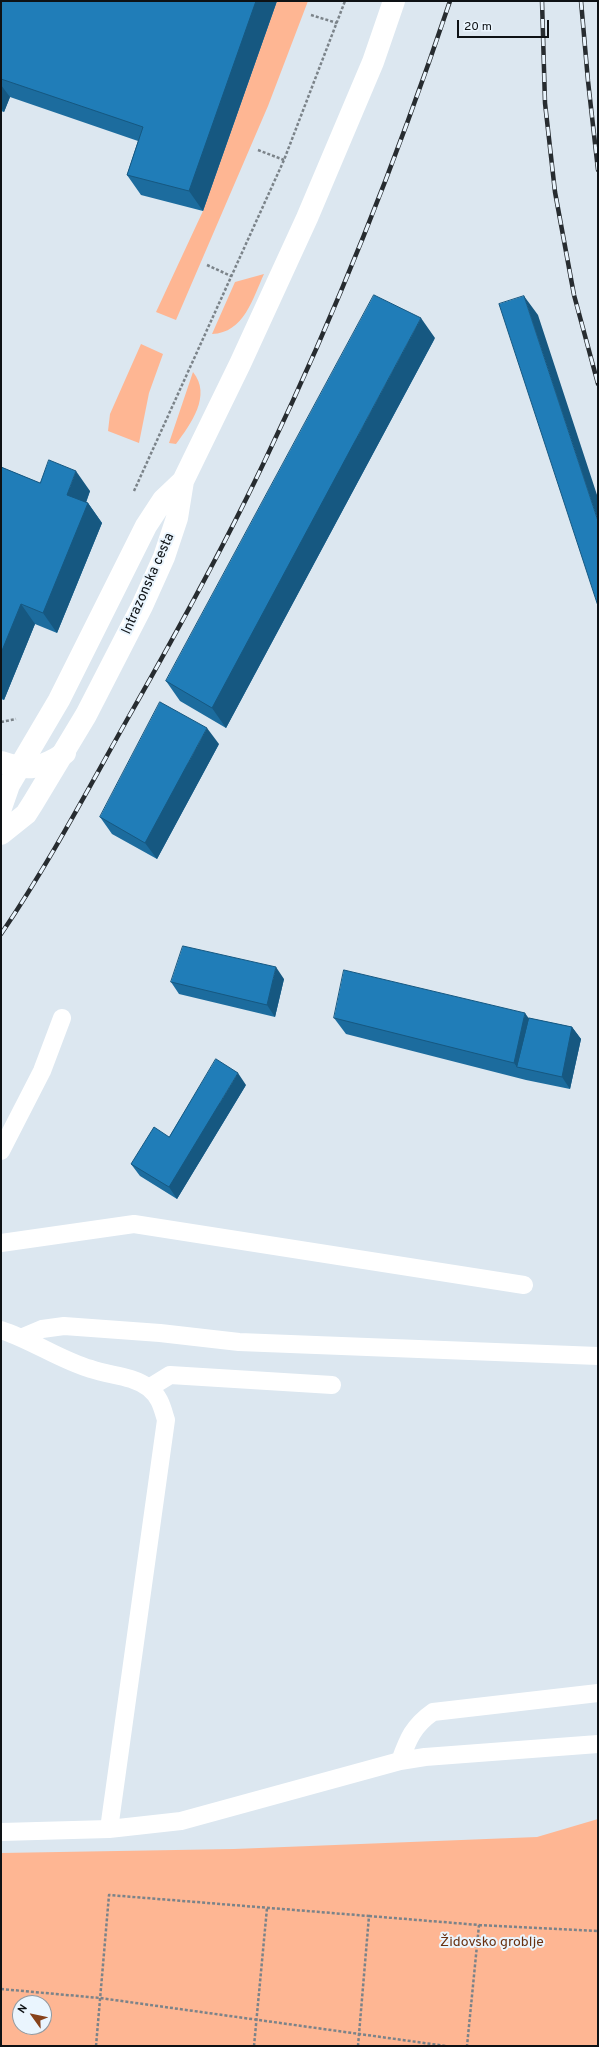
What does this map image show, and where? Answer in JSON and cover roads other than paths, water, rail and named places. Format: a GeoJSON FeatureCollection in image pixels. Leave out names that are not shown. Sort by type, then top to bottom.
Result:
{"type":"FeatureCollection","features":[{"type":"Feature","properties":{"kind":"street"},"geometry":{"type":"LineString","coordinates":[[183,481],[240,364],[310,211],[373,62],[394,1]]}},
{"type":"Feature","properties":{"kind":"street","name":"Intrazonska cesta"},"geometry":{"type":"LineString","coordinates":[[1,834],[26,814],[65,753],[139,613],[164,557],[177,518],[183,481]]}},
{"type":"Feature","properties":{"kind":"street","name":"Intrazonska cesta"},"geometry":{"type":"LineString","coordinates":[[1,808],[9,786],[10,765],[59,700],[146,526],[163,500],[183,481]]}},
{"type":"Feature","properties":{"kind":"street"},"geometry":{"type":"LineString","coordinates":[[10,765],[39,767],[51,762],[65,753]]}},
{"type":"Feature","properties":{"kind":"lane"},"geometry":{"type":"LineString","coordinates":[[1,1151],[42,1071],[62,1018]]}},
{"type":"Feature","properties":{"kind":"lane"},"geometry":{"type":"LineString","coordinates":[[1,1243],[134,1224],[524,1285]]}},
{"type":"Feature","properties":{"kind":"lane"},"geometry":{"type":"LineString","coordinates":[[23,1337],[42,1329],[64,1326],[160,1333],[239,1342],[598,1356]]}},
{"type":"Feature","properties":{"kind":"lane"},"geometry":{"type":"LineString","coordinates":[[1,1330],[23,1337],[91,1369],[125,1376],[149,1388],[160,1400],[166,1420],[109,1829]]}},
{"type":"Feature","properties":{"kind":"lane"},"geometry":{"type":"LineString","coordinates":[[149,1388],[170,1375],[332,1386]]}},
{"type":"Feature","properties":{"kind":"lane"},"geometry":{"type":"LineString","coordinates":[[400,1761],[407,1742],[419,1722],[433,1712],[598,1693]]}},
{"type":"Feature","properties":{"kind":"lane"},"geometry":{"type":"LineString","coordinates":[[1,1832],[109,1829],[181,1821],[400,1761],[425,1757],[598,1744]]}},
{"type":"Feature","properties":{"kind":"railway"},"geometry":{"type":"LineString","coordinates":[[1,934],[51,855],[164,653],[200,588],[267,456],[318,344],[366,231],[409,117],[450,1]]}},
{"type":"Feature","properties":{"kind":"railway"},"geometry":{"type":"LineString","coordinates":[[542,1],[545,103],[555,192],[574,295],[598,384]]}},
{"type":"Feature","properties":{"kind":"railway"},"geometry":{"type":"LineString","coordinates":[[581,1],[598,170]]}},
{"type":"Feature","properties":{"kind":"park label","name":"Židovsko groblje"},"geometry":{"type":"Point","coordinates":[492,1943]}}]}
